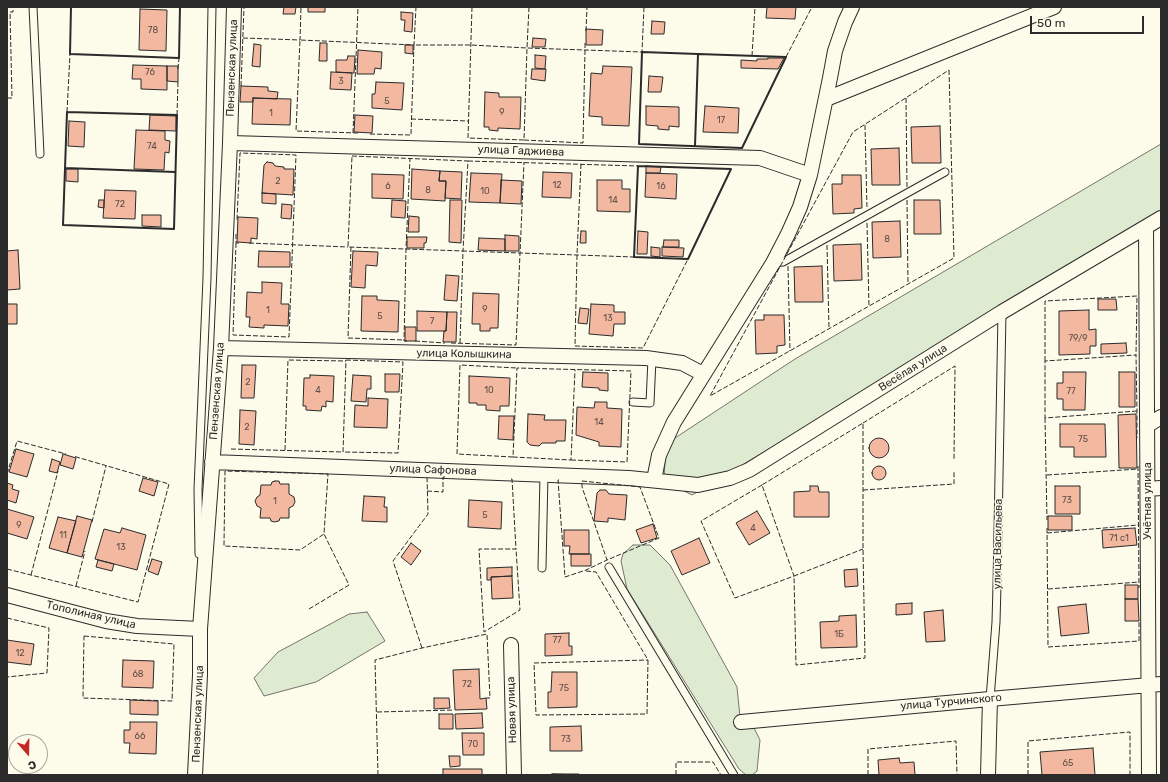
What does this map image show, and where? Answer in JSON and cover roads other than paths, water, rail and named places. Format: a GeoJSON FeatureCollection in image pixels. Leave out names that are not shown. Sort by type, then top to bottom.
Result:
{"type":"FeatureCollection","features":[{"type":"Feature","properties":{"kind":"street","name":"Пензенская улица"},"geometry":{"type":"LineString","coordinates":[[195,775],[200,675],[200,629],[221,348],[234,7]]}},
{"type":"Feature","properties":{"kind":"street"},"geometry":{"type":"LineString","coordinates":[[654,480],[659,455],[674,422],[773,263],[800,207],[810,175],[835,51],[852,7]]}},
{"type":"Feature","properties":{"kind":"street"},"geometry":{"type":"LineString","coordinates":[[826,99],[1054,7]]}},
{"type":"Feature","properties":{"kind":"street","name":"улица Гаджиева"},"geometry":{"type":"LineString","coordinates":[[230,143],[760,158],[810,175]]}},
{"type":"Feature","properties":{"kind":"street","name":"Весёлая улица"},"geometry":{"type":"LineString","coordinates":[[654,480],[698,485],[730,478],[749,470],[1002,312],[1161,218]]}},
{"type":"Feature","properties":{"kind":"street","name":"Учётная улица"},"geometry":{"type":"LineString","coordinates":[[1146,227],[1148,425],[1155,489],[1155,685],[1149,775]]}},
{"type":"Feature","properties":{"kind":"street","name":"улица Колышкина"},"geometry":{"type":"LineString","coordinates":[[221,348],[646,358],[682,363],[704,374]]}},
{"type":"Feature","properties":{"kind":"street"},"geometry":{"type":"LineString","coordinates":[[1148,425],[1161,417]]}},
{"type":"Feature","properties":{"kind":"street","name":"улица Сафонова"},"geometry":{"type":"LineString","coordinates":[[212,462],[544,474],[654,480]]}},
{"type":"Feature","properties":{"kind":"street","name":"Тополиная улица"},"geometry":{"type":"LineString","coordinates":[[7,594],[106,621],[137,626],[200,629]]}},
{"type":"Feature","properties":{"kind":"street","name":"Новая улица"},"geometry":{"type":"LineString","coordinates":[[511,645],[514,775]]}},
{"type":"Feature","properties":{"kind":"street","name":"улица Турчинского"},"geometry":{"type":"LineString","coordinates":[[741,722],[1155,685]]}},
{"type":"Feature","properties":{"kind":"street","name":"улица Васильева"},"geometry":{"type":"LineString","coordinates":[[988,775],[990,699]]}},
{"type":"Feature","properties":{"kind":"lane"},"geometry":{"type":"LineString","coordinates":[[33,7],[40,154]]}},
{"type":"Feature","properties":{"kind":"lane"},"geometry":{"type":"LineString","coordinates":[[200,629],[198,489],[208,278],[212,7]]}},
{"type":"Feature","properties":{"kind":"lane"},"geometry":{"type":"LineString","coordinates":[[773,263],[783,262],[945,172]]}},
{"type":"Feature","properties":{"kind":"lane","name":"улица Васильева"},"geometry":{"type":"LineString","coordinates":[[990,699],[996,622],[1002,312]]}},
{"type":"Feature","properties":{"kind":"lane"},"geometry":{"type":"LineString","coordinates":[[633,402],[650,403],[652,359]]}},
{"type":"Feature","properties":{"kind":"lane"},"geometry":{"type":"LineString","coordinates":[[542,568],[544,474]]}},
{"type":"Feature","properties":{"kind":"lane"},"geometry":{"type":"LineString","coordinates":[[609,567],[734,775]]}}]}
